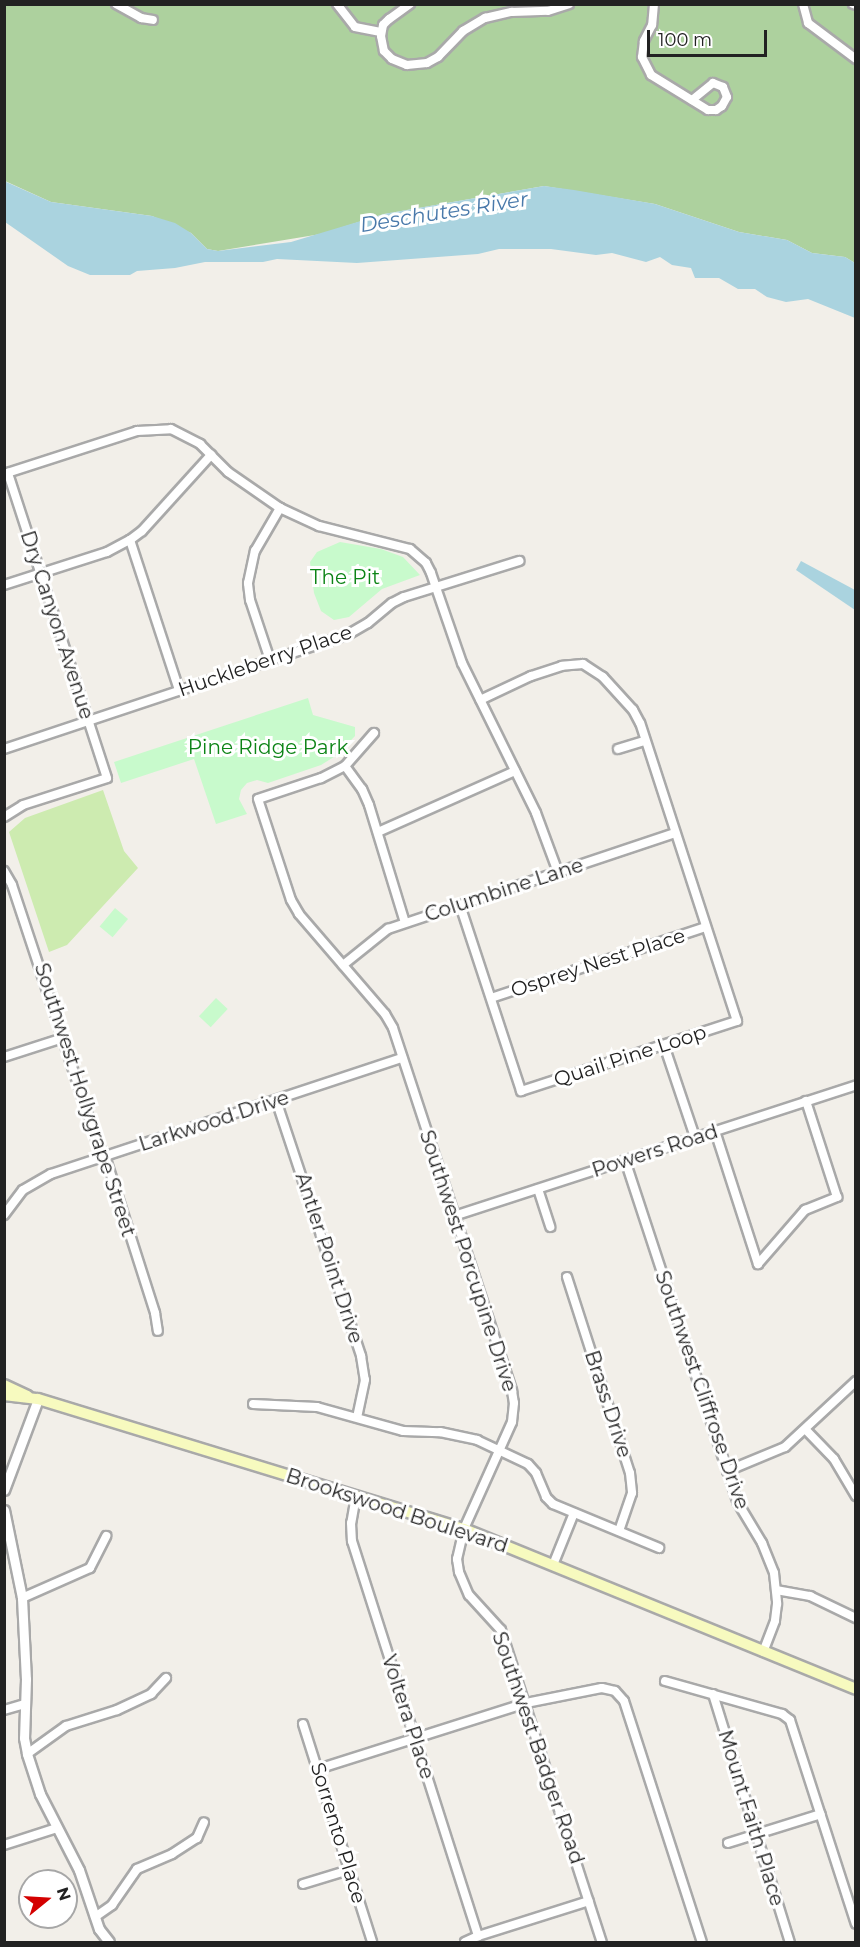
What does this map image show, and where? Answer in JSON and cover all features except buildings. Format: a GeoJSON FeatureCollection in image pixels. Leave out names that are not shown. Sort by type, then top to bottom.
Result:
{"type":"FeatureCollection","features":[{"type":"Feature","properties":{"kind":"main road","name":"Brookswood Boulevard"},"geometry":{"type":"LineString","coordinates":[[4,1385],[34,1399],[464,1529],[855,1689]]}},
{"type":"Feature","properties":{"kind":"main road","name":"Brookswood Boulevard"},"geometry":{"type":"LineString","coordinates":[[4,1395],[34,1399]]}},
{"type":"Feature","properties":{"kind":"street"},"geometry":{"type":"LineString","coordinates":[[117,4],[141,18],[153,20]]}},
{"type":"Feature","properties":{"kind":"street"},"geometry":{"type":"LineString","coordinates":[[337,4],[355,27],[381,32]]}},
{"type":"Feature","properties":{"kind":"street"},"geometry":{"type":"LineString","coordinates":[[410,4],[388,19],[381,32],[384,51],[392,59],[407,65],[419,64],[438,57],[463,31],[485,18],[513,12],[548,11],[569,4]]}},
{"type":"Feature","properties":{"kind":"street"},"geometry":{"type":"LineString","coordinates":[[654,4],[652,25],[644,41],[642,57],[644,65],[662,84],[692,100]]}},
{"type":"Feature","properties":{"kind":"street"},"geometry":{"type":"LineString","coordinates":[[803,4],[808,23],[855,59]]}},
{"type":"Feature","properties":{"kind":"street"},"geometry":{"type":"LineString","coordinates":[[6,473],[149,428],[171,429],[182,432],[200,444],[250,490],[280,508],[319,526],[410,549],[426,563],[462,663],[536,813],[558,872]]}},
{"type":"Feature","properties":{"kind":"street"},"geometry":{"type":"LineString","coordinates":[[4,585],[107,552],[129,540],[142,531],[211,455]]}},
{"type":"Feature","properties":{"kind":"street","name":"Dry Canyon Avenue"},"geometry":{"type":"LineString","coordinates":[[4,817],[23,805],[106,778],[6,473]]}},
{"type":"Feature","properties":{"kind":"street"},"geometry":{"type":"LineString","coordinates":[[270,660],[250,600],[248,583],[255,551],[280,508]]}},
{"type":"Feature","properties":{"kind":"street"},"geometry":{"type":"LineString","coordinates":[[129,540],[179,690]]}},
{"type":"Feature","properties":{"kind":"street","name":"Huckleberry Place"},"geometry":{"type":"LineString","coordinates":[[4,749],[347,635],[368,623],[392,603],[436,586],[519,561]]}},
{"type":"Feature","properties":{"kind":"street","name":"Quail Pine Loop"},"geometry":{"type":"LineString","coordinates":[[460,905],[521,1091],[737,1021],[633,710],[603,677],[584,664],[562,666],[531,676],[480,700]]}},
{"type":"Feature","properties":{"kind":"street"},"geometry":{"type":"LineString","coordinates":[[374,733],[345,766],[362,789],[378,832],[405,923]]}},
{"type":"Feature","properties":{"kind":"street"},"geometry":{"type":"LineString","coordinates":[[618,749],[645,741]]}},
{"type":"Feature","properties":{"kind":"street","name":"Southwest Porcupine Drive"},"geometry":{"type":"LineString","coordinates":[[345,766],[321,778],[258,799],[291,900],[299,914],[385,1014],[393,1028],[514,1403],[512,1422],[464,1529]]}},
{"type":"Feature","properties":{"kind":"street"},"geometry":{"type":"LineString","coordinates":[[378,832],[515,771]]}},
{"type":"Feature","properties":{"kind":"street","name":"Columbine Lane"},"geometry":{"type":"LineString","coordinates":[[343,965],[378,935],[405,923],[675,833]]}},
{"type":"Feature","properties":{"kind":"street","name":"Southwest Hollygrape Street"},"geometry":{"type":"LineString","coordinates":[[4,871],[12,885],[98,1145],[105,1156],[155,1314],[158,1331]]}},
{"type":"Feature","properties":{"kind":"street","name":"Osprey Nest Place"},"geometry":{"type":"LineString","coordinates":[[490,998],[706,927]]}},
{"type":"Feature","properties":{"kind":"street"},"geometry":{"type":"LineString","coordinates":[[4,1057],[63,1038]]}},
{"type":"Feature","properties":{"kind":"street"},"geometry":{"type":"LineString","coordinates":[[664,1045],[695,1137]]}},
{"type":"Feature","properties":{"kind":"street","name":"Larkwood Drive"},"geometry":{"type":"LineString","coordinates":[[4,1215],[23,1190],[35,1181],[402,1058]]}},
{"type":"Feature","properties":{"kind":"street","name":"Powers Road"},"geometry":{"type":"LineString","coordinates":[[454,1216],[855,1085]]}},
{"type":"Feature","properties":{"kind":"street","name":"Antler Point Drive"},"geometry":{"type":"LineString","coordinates":[[276,1100],[361,1356],[365,1380],[357,1417]]}},
{"type":"Feature","properties":{"kind":"street"},"geometry":{"type":"LineString","coordinates":[[715,1131],[758,1264],[805,1210],[837,1197],[806,1101]]}},
{"type":"Feature","properties":{"kind":"street","name":"Southwest Cliffrose Drive"},"geometry":{"type":"LineString","coordinates":[[625,1160],[726,1471],[738,1503],[768,1557],[776,1590],[775,1621],[764,1652]]}},
{"type":"Feature","properties":{"kind":"street"},"geometry":{"type":"LineString","coordinates":[[538,1189],[550,1227]]}},
{"type":"Feature","properties":{"kind":"street","name":"Brass Drive"},"geometry":{"type":"LineString","coordinates":[[567,1277],[630,1473],[630,1500],[619,1531]]}},
{"type":"Feature","properties":{"kind":"street"},"geometry":{"type":"LineString","coordinates":[[726,1471],[768,1456],[785,1447],[806,1430],[855,1381]]}},
{"type":"Feature","properties":{"kind":"street"},"geometry":{"type":"LineString","coordinates":[[4,1490],[34,1399]]}},
{"type":"Feature","properties":{"kind":"street"},"geometry":{"type":"LineString","coordinates":[[253,1404],[317,1407],[403,1431],[457,1435],[500,1450],[528,1464],[536,1473],[549,1501],[659,1548]]}},
{"type":"Feature","properties":{"kind":"street"},"geometry":{"type":"LineString","coordinates":[[806,1430],[834,1459],[855,1496]]}},
{"type":"Feature","properties":{"kind":"street","name":"Voltera Place"},"geometry":{"type":"LineString","coordinates":[[356,1496],[351,1523],[352,1540],[478,1936]]}},
{"type":"Feature","properties":{"kind":"street"},"geometry":{"type":"LineString","coordinates":[[4,1509],[22,1598],[24,1738],[27,1754],[40,1794],[79,1870],[102,1934],[109,1942]]}},
{"type":"Feature","properties":{"kind":"street"},"geometry":{"type":"LineString","coordinates":[[553,1565],[574,1513]]}},
{"type":"Feature","properties":{"kind":"street","name":"Southwest Badger Road"},"geometry":{"type":"LineString","coordinates":[[464,1529],[457,1559],[462,1582],[470,1595],[501,1630],[602,1942]]}},
{"type":"Feature","properties":{"kind":"street"},"geometry":{"type":"LineString","coordinates":[[22,1598],[90,1568],[106,1536]]}},
{"type":"Feature","properties":{"kind":"street"},"geometry":{"type":"LineString","coordinates":[[4,1562],[14,1555]]}},
{"type":"Feature","properties":{"kind":"street"},"geometry":{"type":"LineString","coordinates":[[776,1590],[810,1596],[855,1618]]}},
{"type":"Feature","properties":{"kind":"street"},"geometry":{"type":"LineString","coordinates":[[27,1754],[66,1726],[117,1710],[151,1694],[166,1678]]}},
{"type":"Feature","properties":{"kind":"street"},"geometry":{"type":"LineString","coordinates":[[665,1681],[782,1714],[790,1719],[855,1924]]}},
{"type":"Feature","properties":{"kind":"street"},"geometry":{"type":"LineString","coordinates":[[318,1769],[526,1703],[602,1688],[615,1691],[624,1701],[702,1942]]}},
{"type":"Feature","properties":{"kind":"street","name":"Mount Faith Place"},"geometry":{"type":"LineString","coordinates":[[713,1694],[790,1942]]}},
{"type":"Feature","properties":{"kind":"street"},"geometry":{"type":"LineString","coordinates":[[4,1710],[25,1704]]}},
{"type":"Feature","properties":{"kind":"street","name":"Sorrento Place"},"geometry":{"type":"LineString","coordinates":[[303,1724],[372,1942]]}},
{"type":"Feature","properties":{"kind":"street"},"geometry":{"type":"LineString","coordinates":[[728,1843],[821,1814]]}},
{"type":"Feature","properties":{"kind":"street"},"geometry":{"type":"LineString","coordinates":[[95,1917],[112,1905],[138,1869],[172,1854],[197,1838],[204,1822]]}},
{"type":"Feature","properties":{"kind":"street"},"geometry":{"type":"LineString","coordinates":[[4,1845],[57,1828]]}},
{"type":"Feature","properties":{"kind":"street"},"geometry":{"type":"LineString","coordinates":[[303,1884],[349,1870]]}},
{"type":"Feature","properties":{"kind":"street"},"geometry":{"type":"LineString","coordinates":[[465,1942],[589,1901]]}},
{"type":"Feature","properties":{"kind":"green space"},"geometry":{"type":"Polygon","coordinates":[[[4,5],[855,5],[855,263],[845,257],[812,253],[787,240],[739,232],[655,204],[544,186],[384,214],[321,234],[218,251],[207,249],[191,233],[152,216],[51,202],[5,181],[4,5]]]}},
{"type":"Feature","properties":{"kind":"green space","name":"The Pit"},"geometry":{"type":"Polygon","coordinates":[[[340,542],[381,549],[403,557],[420,575],[382,589],[349,617],[334,620],[321,611],[314,593],[310,562],[317,552],[340,542]]]}},
{"type":"Feature","properties":{"kind":"green space","name":"Pine Ridge Park"},"geometry":{"type":"Polygon","coordinates":[[[308,698],[313,715],[355,727],[355,736],[337,755],[321,765],[268,783],[257,780],[247,783],[241,790],[239,799],[247,814],[216,824],[194,759],[121,783],[114,762],[308,698]]]}},
{"type":"Feature","properties":{"kind":"green space"},"geometry":{"type":"Polygon","coordinates":[[[103,790],[124,851],[138,868],[67,945],[49,952],[9,832],[25,818],[103,790]]]}},
{"type":"Feature","properties":{"kind":"green space"},"geometry":{"type":"Polygon","coordinates":[[[115,908],[128,919],[113,937],[100,926],[115,908]]]}},
{"type":"Feature","properties":{"kind":"green space"},"geometry":{"type":"Polygon","coordinates":[[[216,998],[228,1009],[211,1027],[199,1016],[216,998]]]}},
{"type":"Feature","properties":{"kind":"water","name":"Deschutes River"},"geometry":{"type":"Polygon","coordinates":[[[4,181],[51,202],[152,216],[175,223],[191,233],[207,249],[218,251],[291,242],[384,214],[544,186],[574,190],[655,204],[739,232],[787,240],[812,253],[845,257],[855,263],[855,318],[808,299],[786,302],[767,297],[755,289],[738,289],[719,278],[695,278],[691,268],[672,265],[660,257],[646,262],[612,253],[596,255],[551,249],[499,249],[478,254],[357,263],[277,259],[263,262],[205,262],[175,268],[137,271],[130,275],[90,275],[68,266],[5,222],[4,181]]]}},
{"type":"Feature","properties":{"kind":"water"},"geometry":{"type":"Polygon","coordinates":[[[801,561],[855,590],[855,610],[796,570],[801,561]]]}}]}
